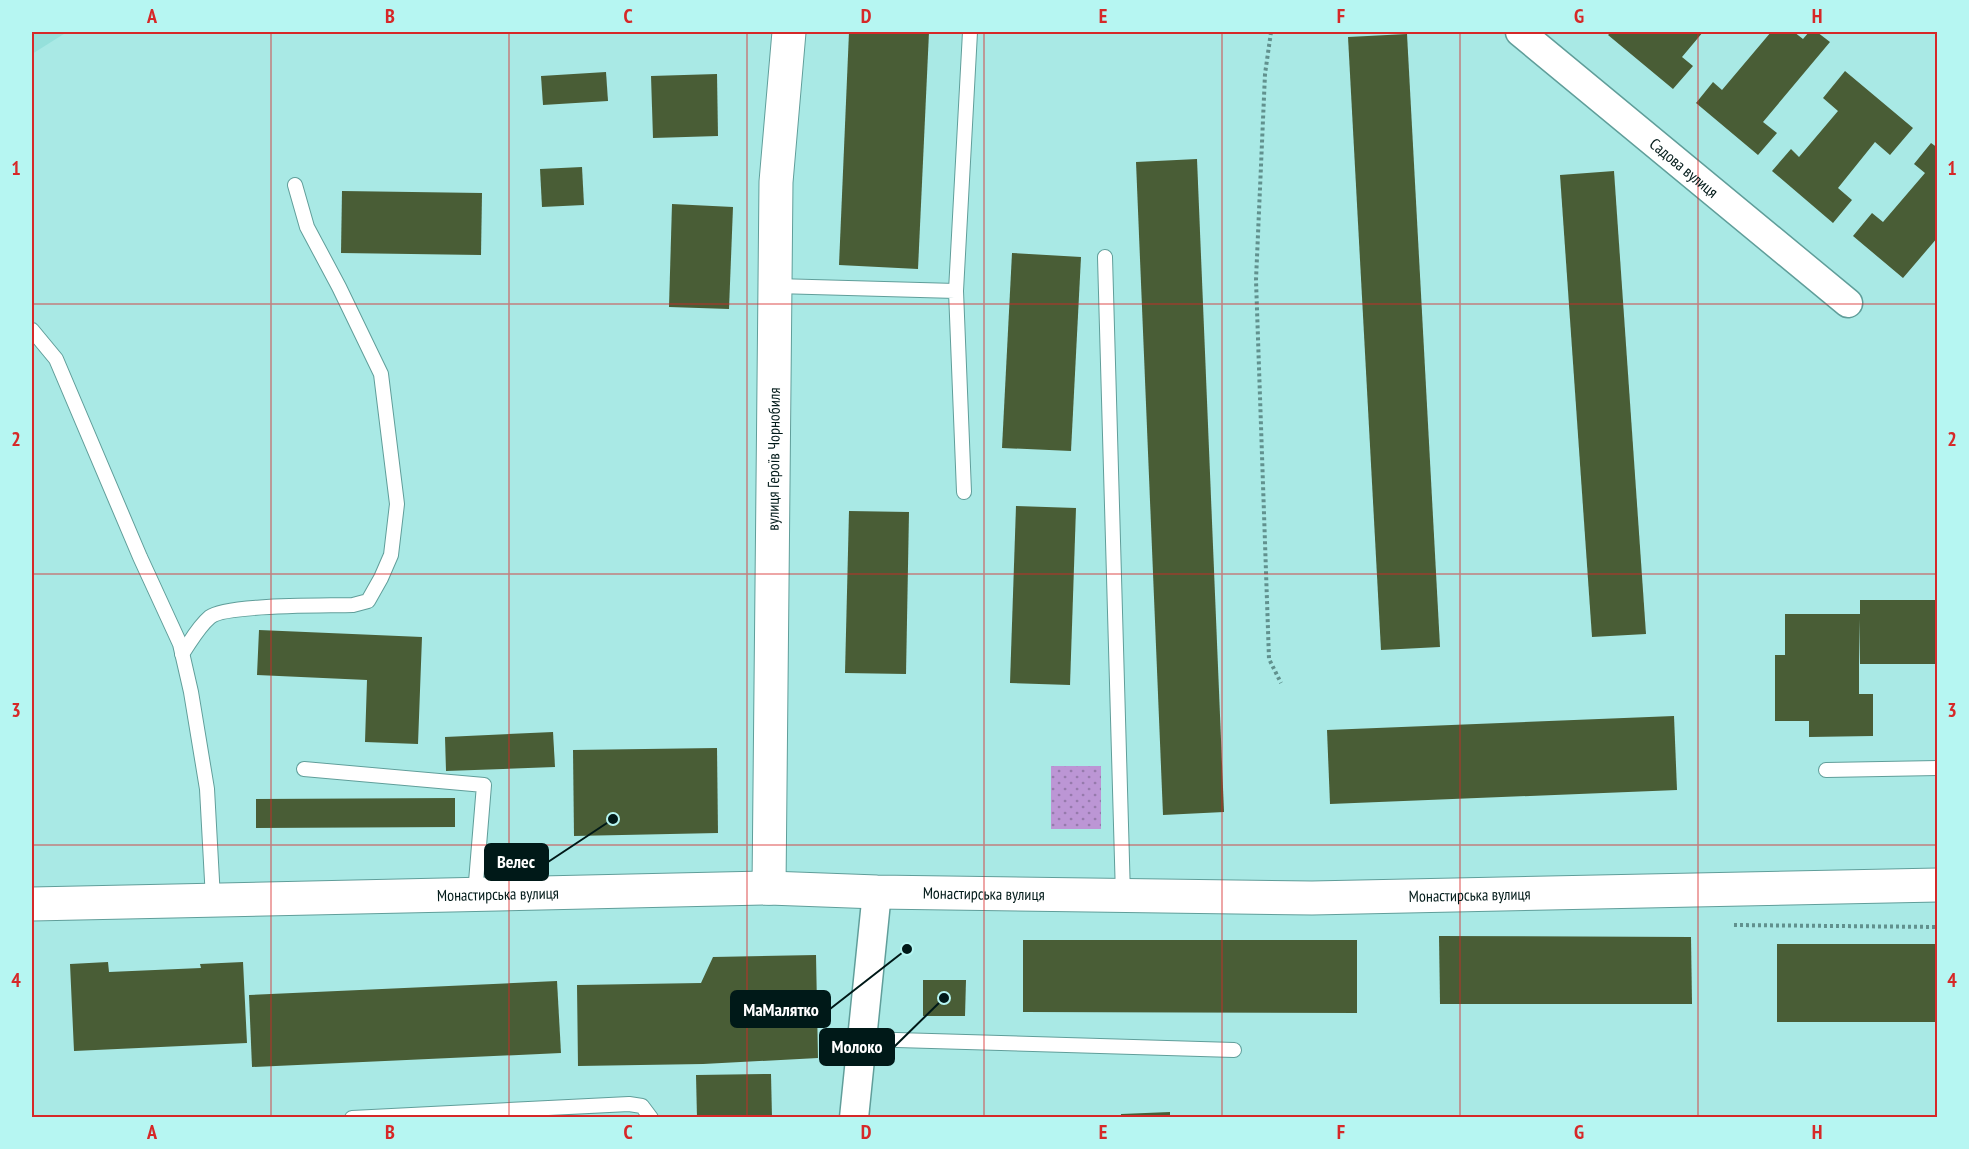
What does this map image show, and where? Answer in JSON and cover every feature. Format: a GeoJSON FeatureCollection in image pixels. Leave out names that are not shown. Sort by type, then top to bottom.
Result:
{"type":"FeatureCollection","features":[{"type":"Feature","properties":{"kind":"main road","name":"вулиця Героїв Чорнобиля"},"geometry":{"type":"LineString","coordinates":[[769,888],[776,183],[789,32]]}},
{"type":"Feature","properties":{"kind":"main road","name":"Монастирська вулиця"},"geometry":{"type":"LineString","coordinates":[[32,904],[769,888],[877,892],[1312,898],[1938,885]]}},
{"type":"Feature","properties":{"kind":"street","name":"Садова вулиця"},"geometry":{"type":"LineString","coordinates":[[1520,32],[1848,303]]}},
{"type":"Feature","properties":{"kind":"street"},"geometry":{"type":"LineString","coordinates":[[854,1118],[877,892]]}},
{"type":"Feature","properties":{"kind":"lane"},"geometry":{"type":"LineString","coordinates":[[964,492],[956,291],[970,32]]}},
{"type":"Feature","properties":{"kind":"lane"},"geometry":{"type":"LineString","coordinates":[[182,654],[197,630],[212,615],[244,608],[353,605],[368,601],[391,555],[397,504],[381,374],[307,227],[295,185]]}},
{"type":"Feature","properties":{"kind":"lane"},"geometry":{"type":"LineString","coordinates":[[1105,257],[1123,896]]}},
{"type":"Feature","properties":{"kind":"lane"},"geometry":{"type":"LineString","coordinates":[[776,286],[956,291]]}},
{"type":"Feature","properties":{"kind":"lane"},"geometry":{"type":"LineString","coordinates":[[32,330],[56,359],[135,546],[180,644],[191,692],[207,789],[213,899]]}},
{"type":"Feature","properties":{"kind":"lane"},"geometry":{"type":"LineString","coordinates":[[1826,770],[1938,768]]}},
{"type":"Feature","properties":{"kind":"lane"},"geometry":{"type":"LineString","coordinates":[[304,769],[484,785],[475,894]]}},
{"type":"Feature","properties":{"kind":"lane"},"geometry":{"type":"LineString","coordinates":[[862,1039],[1234,1050]]}},
{"type":"Feature","properties":{"kind":"lane"},"geometry":{"type":"LineString","coordinates":[[352,1118],[629,1104],[642,1106],[651,1118]]}},
{"type":"Feature","properties":{"kind":"path"},"geometry":{"type":"LineString","coordinates":[[1271,32],[1265,74],[1256,280],[1269,659],[1281,682]]}},
{"type":"Feature","properties":{"kind":"shaded area"},"geometry":{"type":"Polygon","coordinates":[[[32,32],[67,32],[32,54],[32,32]]]}},
{"type":"Feature","properties":{"kind":"shaded area"},"geometry":{"type":"Polygon","coordinates":[[[1051,766],[1101,766],[1101,829],[1051,829],[1051,766]]]}},
{"type":"Feature","properties":{"kind":"building"},"geometry":{"type":"Polygon","coordinates":[[[849,32],[929,32],[918,269],[839,265],[849,32]]]}},
{"type":"Feature","properties":{"kind":"building"},"geometry":{"type":"Polygon","coordinates":[[[1611,32],[1703,32],[1682,57],[1693,66],[1673,89],[1608,35],[1611,32]]]}},
{"type":"Feature","properties":{"kind":"building"},"geometry":{"type":"Polygon","coordinates":[[[1771,32],[1794,32],[1803,39],[1809,32],[1817,32],[1830,42],[1763,122],[1777,133],[1758,155],[1696,103],[1713,82],[1722,90],[1771,32]]]}},
{"type":"Feature","properties":{"kind":"building"},"geometry":{"type":"Polygon","coordinates":[[[1407,34],[1440,647],[1381,650],[1348,37],[1407,34]]]}},
{"type":"Feature","properties":{"kind":"building"},"geometry":{"type":"Polygon","coordinates":[[[1845,71],[1913,128],[1890,155],[1875,142],[1838,188],[1852,200],[1833,223],[1772,171],[1791,149],[1799,157],[1838,111],[1823,98],[1845,71]]]}},
{"type":"Feature","properties":{"kind":"building"},"geometry":{"type":"Polygon","coordinates":[[[606,72],[608,101],[543,105],[541,76],[606,72]]]}},
{"type":"Feature","properties":{"kind":"building"},"geometry":{"type":"Polygon","coordinates":[[[717,74],[718,136],[653,138],[651,76],[717,74]]]}},
{"type":"Feature","properties":{"kind":"building"},"geometry":{"type":"Polygon","coordinates":[[[1931,143],[1938,148],[1938,237],[1903,278],[1853,236],[1872,213],[1883,222],[1925,173],[1914,164],[1931,143]]]}},
{"type":"Feature","properties":{"kind":"building"},"geometry":{"type":"Polygon","coordinates":[[[1197,159],[1224,812],[1163,815],[1136,162],[1197,159]]]}},
{"type":"Feature","properties":{"kind":"building"},"geometry":{"type":"Polygon","coordinates":[[[582,167],[584,205],[542,207],[540,169],[582,167]]]}},
{"type":"Feature","properties":{"kind":"building"},"geometry":{"type":"Polygon","coordinates":[[[1614,171],[1646,634],[1592,637],[1560,175],[1614,171]]]}},
{"type":"Feature","properties":{"kind":"building"},"geometry":{"type":"Polygon","coordinates":[[[342,191],[482,193],[481,255],[341,253],[342,191]]]}},
{"type":"Feature","properties":{"kind":"building"},"geometry":{"type":"Polygon","coordinates":[[[672,204],[733,207],[729,309],[669,307],[672,204]]]}},
{"type":"Feature","properties":{"kind":"building"},"geometry":{"type":"Polygon","coordinates":[[[1012,253],[1081,257],[1071,451],[1002,448],[1012,253]]]}},
{"type":"Feature","properties":{"kind":"building"},"geometry":{"type":"Polygon","coordinates":[[[1016,506],[1076,508],[1070,685],[1010,683],[1016,506]]]}},
{"type":"Feature","properties":{"kind":"building"},"geometry":{"type":"Polygon","coordinates":[[[849,511],[909,512],[906,674],[845,673],[849,511]]]}},
{"type":"Feature","properties":{"kind":"building"},"geometry":{"type":"Polygon","coordinates":[[[1860,600],[1938,600],[1938,664],[1860,664],[1859,619],[1859,694],[1873,694],[1873,736],[1809,737],[1809,721],[1775,721],[1775,655],[1785,655],[1785,614],[1860,614],[1860,600]]]}},
{"type":"Feature","properties":{"kind":"building"},"geometry":{"type":"Polygon","coordinates":[[[259,630],[422,637],[418,744],[365,742],[367,680],[257,675],[259,630]]]}},
{"type":"Feature","properties":{"kind":"building"},"geometry":{"type":"Polygon","coordinates":[[[1674,716],[1677,790],[1330,804],[1327,730],[1674,716]]]}},
{"type":"Feature","properties":{"kind":"building"},"geometry":{"type":"Polygon","coordinates":[[[553,732],[555,767],[446,771],[445,737],[553,732]]]}},
{"type":"Feature","properties":{"kind":"building"},"geometry":{"type":"Polygon","coordinates":[[[717,748],[718,833],[574,836],[573,750],[717,748]]]}},
{"type":"Feature","properties":{"kind":"building"},"geometry":{"type":"Polygon","coordinates":[[[455,798],[455,827],[256,828],[256,799],[455,798]]]}},
{"type":"Feature","properties":{"kind":"building"},"geometry":{"type":"Polygon","coordinates":[[[1439,936],[1691,937],[1692,1004],[1440,1004],[1439,936]]]}},
{"type":"Feature","properties":{"kind":"building"},"geometry":{"type":"Polygon","coordinates":[[[1023,940],[1357,940],[1357,1013],[1023,1012],[1023,940]]]}},
{"type":"Feature","properties":{"kind":"building"},"geometry":{"type":"Polygon","coordinates":[[[1777,944],[1938,944],[1938,1022],[1777,1022],[1777,944]]]}},
{"type":"Feature","properties":{"kind":"building"},"geometry":{"type":"Polygon","coordinates":[[[816,955],[818,1058],[703,1064],[578,1066],[577,985],[701,983],[713,957],[816,955]]]}},
{"type":"Feature","properties":{"kind":"building"},"geometry":{"type":"Polygon","coordinates":[[[108,962],[109,972],[201,968],[200,964],[243,962],[247,1043],[74,1051],[70,964],[108,962]]]}},
{"type":"Feature","properties":{"kind":"building"},"geometry":{"type":"Polygon","coordinates":[[[923,980],[966,980],[965,1016],[923,1016],[923,980]]]}},
{"type":"Feature","properties":{"kind":"building"},"geometry":{"type":"Polygon","coordinates":[[[557,981],[561,1053],[252,1067],[249,995],[557,981]]]}},
{"type":"Feature","properties":{"kind":"building"},"geometry":{"type":"Polygon","coordinates":[[[771,1074],[772,1118],[697,1118],[696,1075],[771,1074]]]}},
{"type":"Feature","properties":{"kind":"building"},"geometry":{"type":"Polygon","coordinates":[[[1170,1112],[1170,1118],[1121,1118],[1121,1114],[1170,1112]]]}},
{"type":"Feature","properties":{"kind":"place","name":"Велес"},"geometry":{"type":"Point","coordinates":[613,819]}},
{"type":"Feature","properties":{"kind":"place","name":"МаМалятко"},"geometry":{"type":"Point","coordinates":[907,949]}},
{"type":"Feature","properties":{"kind":"place","name":"Молоко"},"geometry":{"type":"Point","coordinates":[944,998]}}]}
